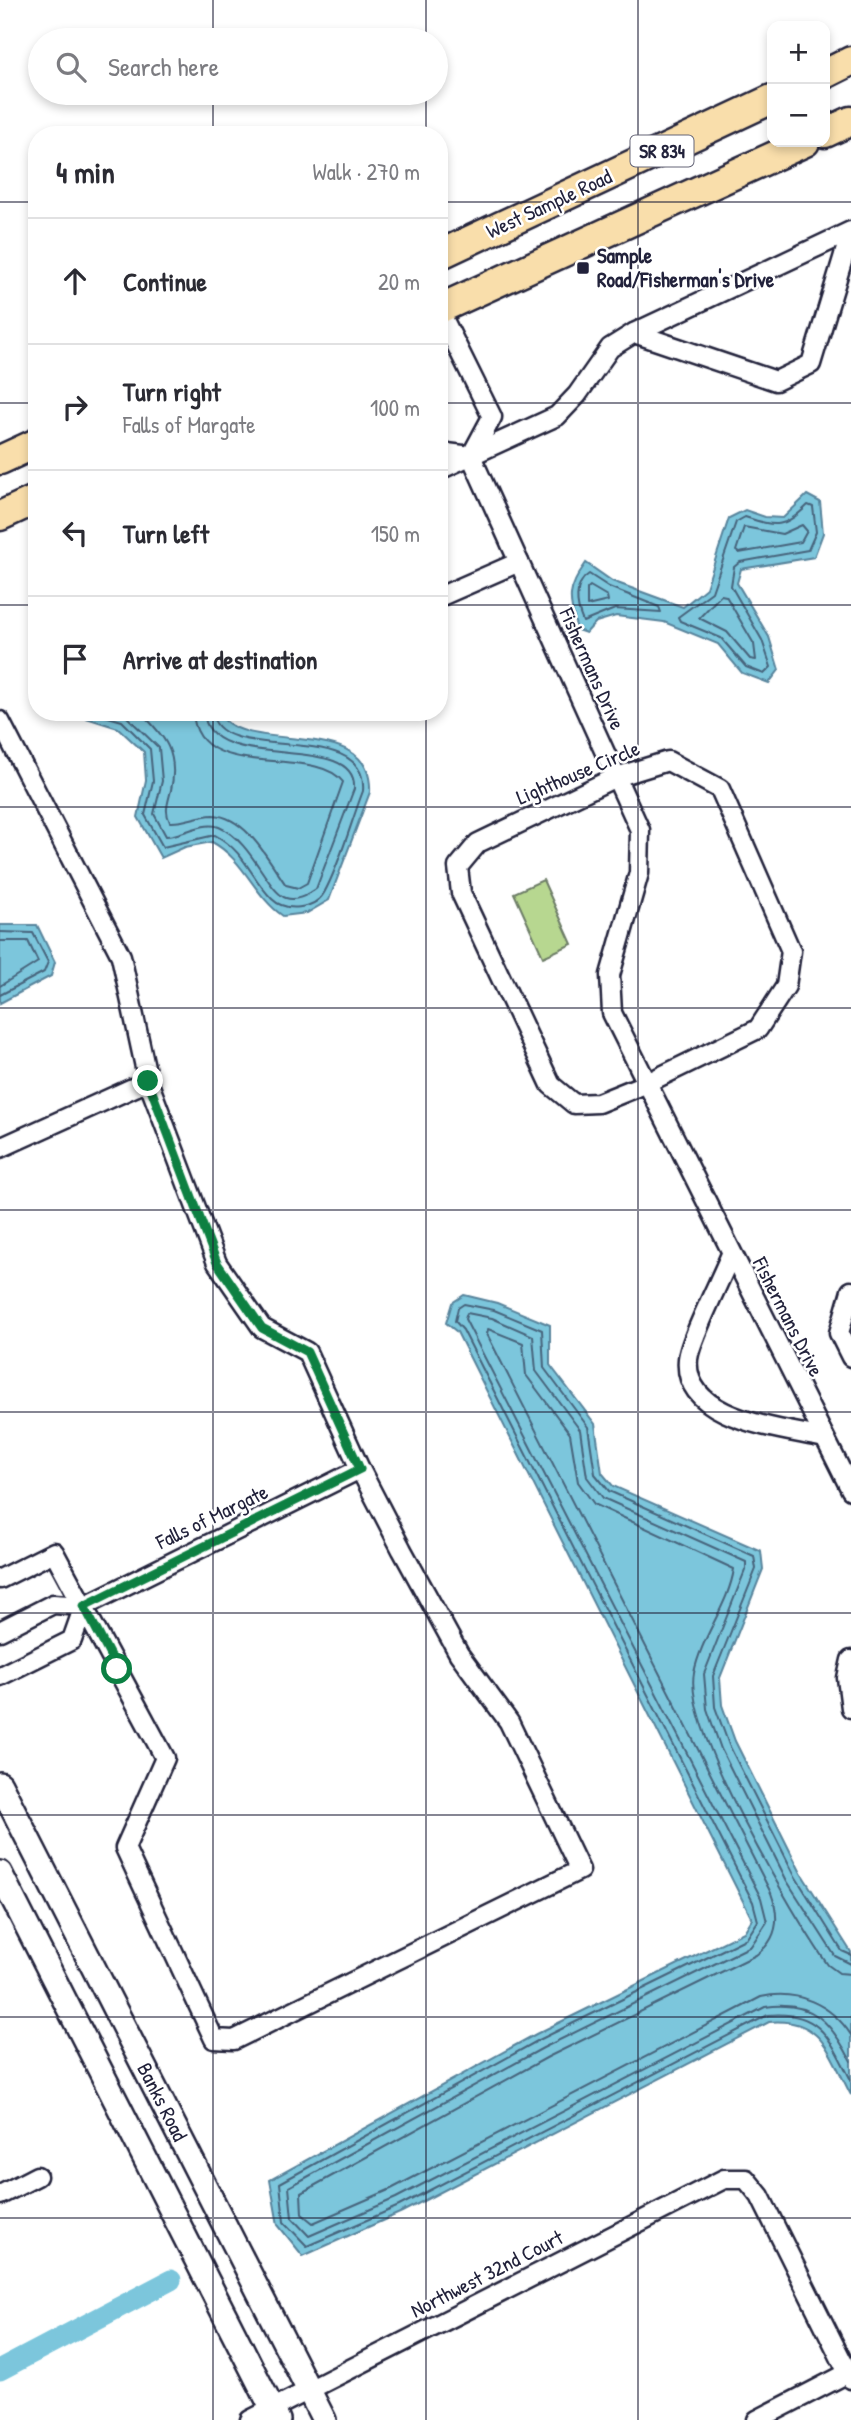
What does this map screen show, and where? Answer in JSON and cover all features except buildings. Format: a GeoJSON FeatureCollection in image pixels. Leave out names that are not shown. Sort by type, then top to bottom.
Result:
{"type":"FeatureCollection","features":[{"type":"Feature","properties":{"kind":"main road"},"geometry":{"type":"LineString","coordinates":[[830,72],[851,61]]}},
{"type":"Feature","properties":{"kind":"main road","name":"West Sample Road"},"geometry":{"type":"LineString","coordinates":[[448,251],[767,101]]}},
{"type":"Feature","properties":{"kind":"main road"},"geometry":{"type":"LineString","coordinates":[[830,131],[851,121]]}},
{"type":"Feature","properties":{"kind":"main road","name":"SR 834"},"geometry":{"type":"LineString","coordinates":[[448,306],[794,147]]}},
{"type":"Feature","properties":{"kind":"main road"},"geometry":{"type":"LineString","coordinates":[[0,460],[28,447]]}},
{"type":"Feature","properties":{"kind":"main road"},"geometry":{"type":"LineString","coordinates":[[0,516],[28,503]]}},
{"type":"Feature","properties":{"kind":"street"},"geometry":{"type":"LineString","coordinates":[[448,466],[557,416],[578,396],[610,348],[634,333],[851,232]]}},
{"type":"Feature","properties":{"kind":"street"},"geometry":{"type":"LineString","coordinates":[[634,333],[776,381],[811,364],[851,232]]}},
{"type":"Feature","properties":{"kind":"street"},"geometry":{"type":"LineString","coordinates":[[448,328],[492,417],[471,456]]}},
{"type":"Feature","properties":{"kind":"street"},"geometry":{"type":"LineString","coordinates":[[448,453],[471,456]]}},
{"type":"Feature","properties":{"kind":"street","name":"Fishermans Drive"},"geometry":{"type":"LineString","coordinates":[[471,456],[640,831],[639,873],[610,975],[612,1013],[645,1084],[851,1490]]}},
{"type":"Feature","properties":{"kind":"street"},"geometry":{"type":"LineString","coordinates":[[448,593],[519,562]]}},
{"type":"Feature","properties":{"kind":"street"},"geometry":{"type":"LineString","coordinates":[[0,721],[6,739],[121,956],[148,1081],[217,1263],[262,1328],[307,1352],[360,1469],[460,1654],[509,1722],[580,1870],[234,2040],[214,2039],[125,1848],[165,1758],[54,1552],[0,1579]]}},
{"type":"Feature","properties":{"kind":"street","name":"Lighthouse Circle"},"geometry":{"type":"LineString","coordinates":[[668,761],[720,789],[791,951],[786,986],[758,1029],[645,1084],[598,1104],[574,1104],[551,1085],[461,893],[458,867],[478,843],[616,777],[668,761]]}},
{"type":"Feature","properties":{"kind":"street"},"geometry":{"type":"LineString","coordinates":[[0,1148],[148,1081]]}},
{"type":"Feature","properties":{"kind":"street","name":"Fishermans Drive"},"geometry":{"type":"LineString","coordinates":[[731,1254],[688,1358],[690,1382],[701,1399],[725,1413],[824,1438]]}},
{"type":"Feature","properties":{"kind":"street"},"geometry":{"type":"LineString","coordinates":[[851,1291],[839,1333],[851,1357]]}},
{"type":"Feature","properties":{"kind":"street","name":"Falls of Margate"},"geometry":{"type":"LineString","coordinates":[[0,1631],[53,1604],[84,1606],[360,1469]]}},
{"type":"Feature","properties":{"kind":"street"},"geometry":{"type":"LineString","coordinates":[[0,1676],[72,1640],[84,1606]]}},
{"type":"Feature","properties":{"kind":"street"},"geometry":{"type":"LineString","coordinates":[[851,1660],[847,1678],[851,1708]]}},
{"type":"Feature","properties":{"kind":"street","name":"Banks Road"},"geometry":{"type":"LineString","coordinates":[[0,1784],[324,2420]]}},
{"type":"Feature","properties":{"kind":"street","name":"Banks Road"},"geometry":{"type":"LineString","coordinates":[[0,1873],[275,2414]]}},
{"type":"Feature","properties":{"kind":"street"},"geometry":{"type":"LineString","coordinates":[[0,2195],[37,2176]]}},
{"type":"Feature","properties":{"kind":"street","name":"Northwest 32nd Court"},"geometry":{"type":"LineString","coordinates":[[250,2420],[275,2414],[308,2390],[724,2179],[746,2179],[760,2196],[849,2376]]}},
{"type":"Feature","properties":{"kind":"street"},"geometry":{"type":"LineString","coordinates":[[757,2420],[849,2376]]}},
{"type":"Feature","properties":{"kind":"green space"},"geometry":{"type":"Polygon","coordinates":[[[543,880],[572,944],[543,957],[514,893],[543,880]]]}},
{"type":"Feature","properties":{"kind":"water"},"geometry":{"type":"Polygon","coordinates":[[[807,495],[820,502],[823,533],[814,557],[741,569],[737,583],[769,637],[779,670],[769,683],[742,673],[718,644],[664,622],[616,616],[596,622],[586,633],[577,630],[571,602],[572,587],[586,563],[612,581],[683,607],[706,588],[729,518],[745,510],[765,517],[783,518],[807,495]]]}},
{"type":"Feature","properties":{"kind":"water"},"geometry":{"type":"Polygon","coordinates":[[[96,721],[227,721],[232,726],[253,733],[331,744],[352,752],[366,768],[370,792],[329,900],[307,913],[283,916],[264,898],[233,858],[212,842],[185,847],[161,858],[138,817],[146,780],[144,752],[118,728],[96,721]]]}},
{"type":"Feature","properties":{"kind":"water"},"geometry":{"type":"Polygon","coordinates":[[[0,925],[37,925],[55,962],[51,976],[0,1003],[0,925]]]}},
{"type":"Feature","properties":{"kind":"water"},"geometry":{"type":"Polygon","coordinates":[[[464,1295],[497,1303],[550,1325],[550,1365],[595,1424],[602,1473],[613,1486],[761,1551],[763,1569],[720,1678],[722,1705],[735,1741],[801,1873],[851,1952],[851,2095],[830,2053],[813,2033],[802,2026],[787,2022],[769,2022],[402,2212],[303,2256],[278,2225],[270,2180],[536,2034],[744,1932],[752,1919],[457,1332],[446,1323],[452,1303],[464,1295]]]}},
{"type":"Feature","properties":{"kind":"waterway"},"geometry":{"type":"LineString","coordinates":[[0,2370],[171,2280]]}},
{"type":"Feature","properties":{"kind":"place","name":"Sample Road/Fisherman's Drive"},"geometry":{"type":"Point","coordinates":[583,268]}},
{"type":"Feature","properties":{"kind":"route"},"geometry":{"type":"LineString","coordinates":[[117,1669],[84,1606],[360,1469],[307,1352],[262,1328],[217,1263],[148,1081]]}}]}
